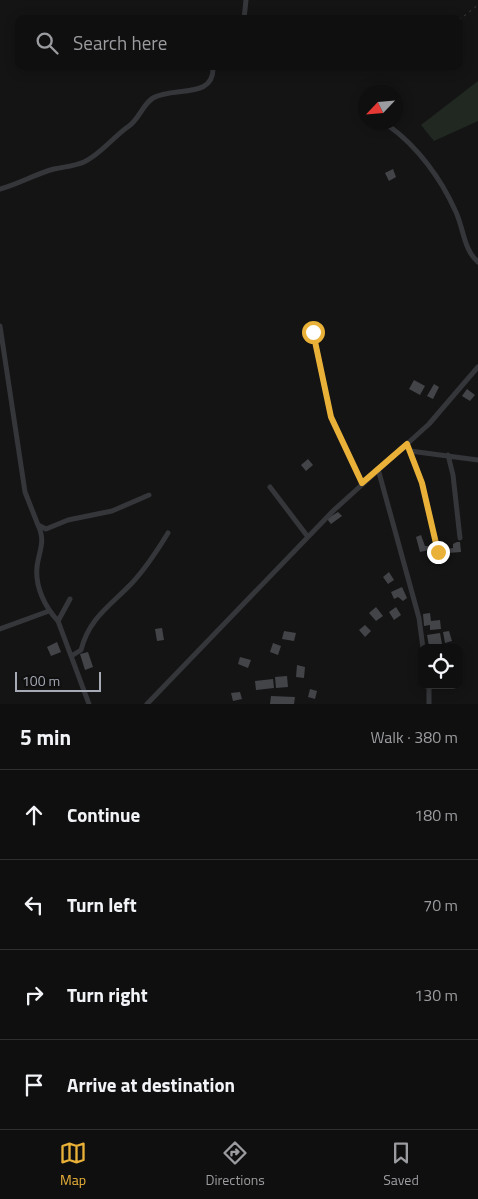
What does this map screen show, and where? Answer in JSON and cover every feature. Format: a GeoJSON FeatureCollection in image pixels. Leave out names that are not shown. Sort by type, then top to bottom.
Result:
{"type":"FeatureCollection","features":[{"type":"Feature","properties":{"kind":"street"},"geometry":{"type":"LineString","coordinates":[[244,15],[246,0]]}},
{"type":"Feature","properties":{"kind":"street"},"geometry":{"type":"LineString","coordinates":[[0,189],[54,169],[83,162],[137,119],[155,97],[194,89],[209,83],[213,78],[214,70]]}},
{"type":"Feature","properties":{"kind":"street"},"geometry":{"type":"LineString","coordinates":[[393,130],[419,153],[435,175],[455,210],[468,251],[478,262]]}},
{"type":"Feature","properties":{"kind":"street"},"geometry":{"type":"LineString","coordinates":[[0,326],[25,492],[43,536],[37,569],[38,584],[49,611],[58,621],[73,655],[90,704]]}},
{"type":"Feature","properties":{"kind":"street"},"geometry":{"type":"LineString","coordinates":[[313,332],[331,417],[362,483]]}},
{"type":"Feature","properties":{"kind":"street"},"geometry":{"type":"LineString","coordinates":[[147,704],[362,483],[407,444],[446,404],[478,367]]}},
{"type":"Feature","properties":{"kind":"street"},"geometry":{"type":"LineString","coordinates":[[407,444],[422,483],[438,552]]}},
{"type":"Feature","properties":{"kind":"street"},"geometry":{"type":"LineString","coordinates":[[410,451],[478,460]]}},
{"type":"Feature","properties":{"kind":"street"},"geometry":{"type":"LineString","coordinates":[[448,455],[453,475],[460,538]]}},
{"type":"Feature","properties":{"kind":"street"},"geometry":{"type":"LineString","coordinates":[[378,469],[419,618],[422,644]]}},
{"type":"Feature","properties":{"kind":"street"},"geometry":{"type":"LineString","coordinates":[[270,487],[308,537]]}},
{"type":"Feature","properties":{"kind":"street"},"geometry":{"type":"LineString","coordinates":[[38,525],[46,529],[68,520],[112,511],[149,495]]}},
{"type":"Feature","properties":{"kind":"street"},"geometry":{"type":"LineString","coordinates":[[73,655],[81,650],[85,633],[101,612],[133,582],[153,557],[168,533]]}},
{"type":"Feature","properties":{"kind":"street"},"geometry":{"type":"LineString","coordinates":[[58,621],[70,599]]}},
{"type":"Feature","properties":{"kind":"street"},"geometry":{"type":"LineString","coordinates":[[0,629],[49,611]]}},
{"type":"Feature","properties":{"kind":"street"},"geometry":{"type":"LineString","coordinates":[[429,689],[429,704]]}},
{"type":"Feature","properties":{"kind":"path"},"geometry":{"type":"LineString","coordinates":[[463,17],[478,5]]}},
{"type":"Feature","properties":{"kind":"shaded area"},"geometry":{"type":"Polygon","coordinates":[[[478,81],[478,121],[434,141],[421,125],[478,81]]]}},
{"type":"Feature","properties":{"kind":"building"},"geometry":{"type":"Polygon","coordinates":[[[393,169],[396,177],[389,181],[385,173],[393,169]]]}},
{"type":"Feature","properties":{"kind":"building"},"geometry":{"type":"Polygon","coordinates":[[[414,380],[425,386],[420,395],[409,389],[414,380]]]}},
{"type":"Feature","properties":{"kind":"building"},"geometry":{"type":"Polygon","coordinates":[[[434,384],[439,387],[433,399],[427,396],[434,384]]]}},
{"type":"Feature","properties":{"kind":"building"},"geometry":{"type":"Polygon","coordinates":[[[467,389],[475,395],[470,401],[462,396],[467,389]]]}},
{"type":"Feature","properties":{"kind":"building"},"geometry":{"type":"Polygon","coordinates":[[[308,459],[313,465],[306,471],[301,465],[308,459]]]}},
{"type":"Feature","properties":{"kind":"building"},"geometry":{"type":"Polygon","coordinates":[[[338,512],[342,516],[331,524],[327,519],[338,512]]]}},
{"type":"Feature","properties":{"kind":"building"},"geometry":{"type":"Polygon","coordinates":[[[421,535],[425,546],[428,546],[429,550],[420,552],[416,537],[421,535]]]}},
{"type":"Feature","properties":{"kind":"building"},"geometry":{"type":"Polygon","coordinates":[[[460,542],[461,552],[448,553],[447,549],[453,548],[453,544],[460,542]]]}},
{"type":"Feature","properties":{"kind":"building"},"geometry":{"type":"Polygon","coordinates":[[[389,572],[394,580],[388,584],[383,577],[389,572]]]}},
{"type":"Feature","properties":{"kind":"building"},"geometry":{"type":"Polygon","coordinates":[[[402,587],[407,598],[403,601],[398,597],[394,599],[391,592],[402,587]]]}},
{"type":"Feature","properties":{"kind":"building"},"geometry":{"type":"Polygon","coordinates":[[[376,607],[383,616],[376,621],[369,613],[376,607]]]}},
{"type":"Feature","properties":{"kind":"building"},"geometry":{"type":"Polygon","coordinates":[[[396,607],[401,615],[394,620],[389,612],[396,607]]]}},
{"type":"Feature","properties":{"kind":"building"},"geometry":{"type":"Polygon","coordinates":[[[430,613],[431,621],[440,620],[441,629],[430,630],[430,625],[424,626],[423,614],[430,613]]]}},
{"type":"Feature","properties":{"kind":"building"},"geometry":{"type":"Polygon","coordinates":[[[365,625],[371,631],[365,637],[359,630],[365,625]]]}},
{"type":"Feature","properties":{"kind":"building"},"geometry":{"type":"Polygon","coordinates":[[[162,628],[164,640],[157,641],[155,629],[162,628]]]}},
{"type":"Feature","properties":{"kind":"building"},"geometry":{"type":"Polygon","coordinates":[[[284,631],[296,633],[294,641],[282,639],[284,631]]]}},
{"type":"Feature","properties":{"kind":"building"},"geometry":{"type":"Polygon","coordinates":[[[449,631],[452,641],[445,643],[443,632],[449,631]]]}},
{"type":"Feature","properties":{"kind":"building"},"geometry":{"type":"Polygon","coordinates":[[[440,633],[442,644],[429,644],[427,635],[440,633]]]}},
{"type":"Feature","properties":{"kind":"building"},"geometry":{"type":"Polygon","coordinates":[[[57,642],[61,652],[51,656],[47,647],[57,642]]]}},
{"type":"Feature","properties":{"kind":"building"},"geometry":{"type":"Polygon","coordinates":[[[273,643],[281,646],[278,655],[270,652],[273,643]]]}},
{"type":"Feature","properties":{"kind":"building"},"geometry":{"type":"Polygon","coordinates":[[[88,652],[93,667],[85,670],[80,654],[88,652]]]}},
{"type":"Feature","properties":{"kind":"building"},"geometry":{"type":"Polygon","coordinates":[[[240,657],[251,660],[248,668],[238,664],[240,657]]]}},
{"type":"Feature","properties":{"kind":"building"},"geometry":{"type":"Polygon","coordinates":[[[297,665],[305,667],[304,678],[296,677],[297,665]]]}},
{"type":"Feature","properties":{"kind":"building"},"geometry":{"type":"Polygon","coordinates":[[[287,676],[288,687],[276,688],[275,677],[287,676]]]}},
{"type":"Feature","properties":{"kind":"building"},"geometry":{"type":"Polygon","coordinates":[[[273,679],[274,688],[256,690],[255,681],[273,679]]]}},
{"type":"Feature","properties":{"kind":"building"},"geometry":{"type":"Polygon","coordinates":[[[310,689],[317,691],[315,699],[308,697],[310,689]]]}},
{"type":"Feature","properties":{"kind":"building"},"geometry":{"type":"Polygon","coordinates":[[[240,692],[242,699],[233,701],[231,693],[240,692]]]}},
{"type":"Feature","properties":{"kind":"building"},"geometry":{"type":"Polygon","coordinates":[[[271,696],[295,697],[294,704],[270,704],[271,696]]]}},
{"type":"Feature","properties":{"kind":"route"},"geometry":{"type":"LineString","coordinates":[[313,332],[331,417],[362,483],[407,444],[422,483],[438,552]]}}]}
